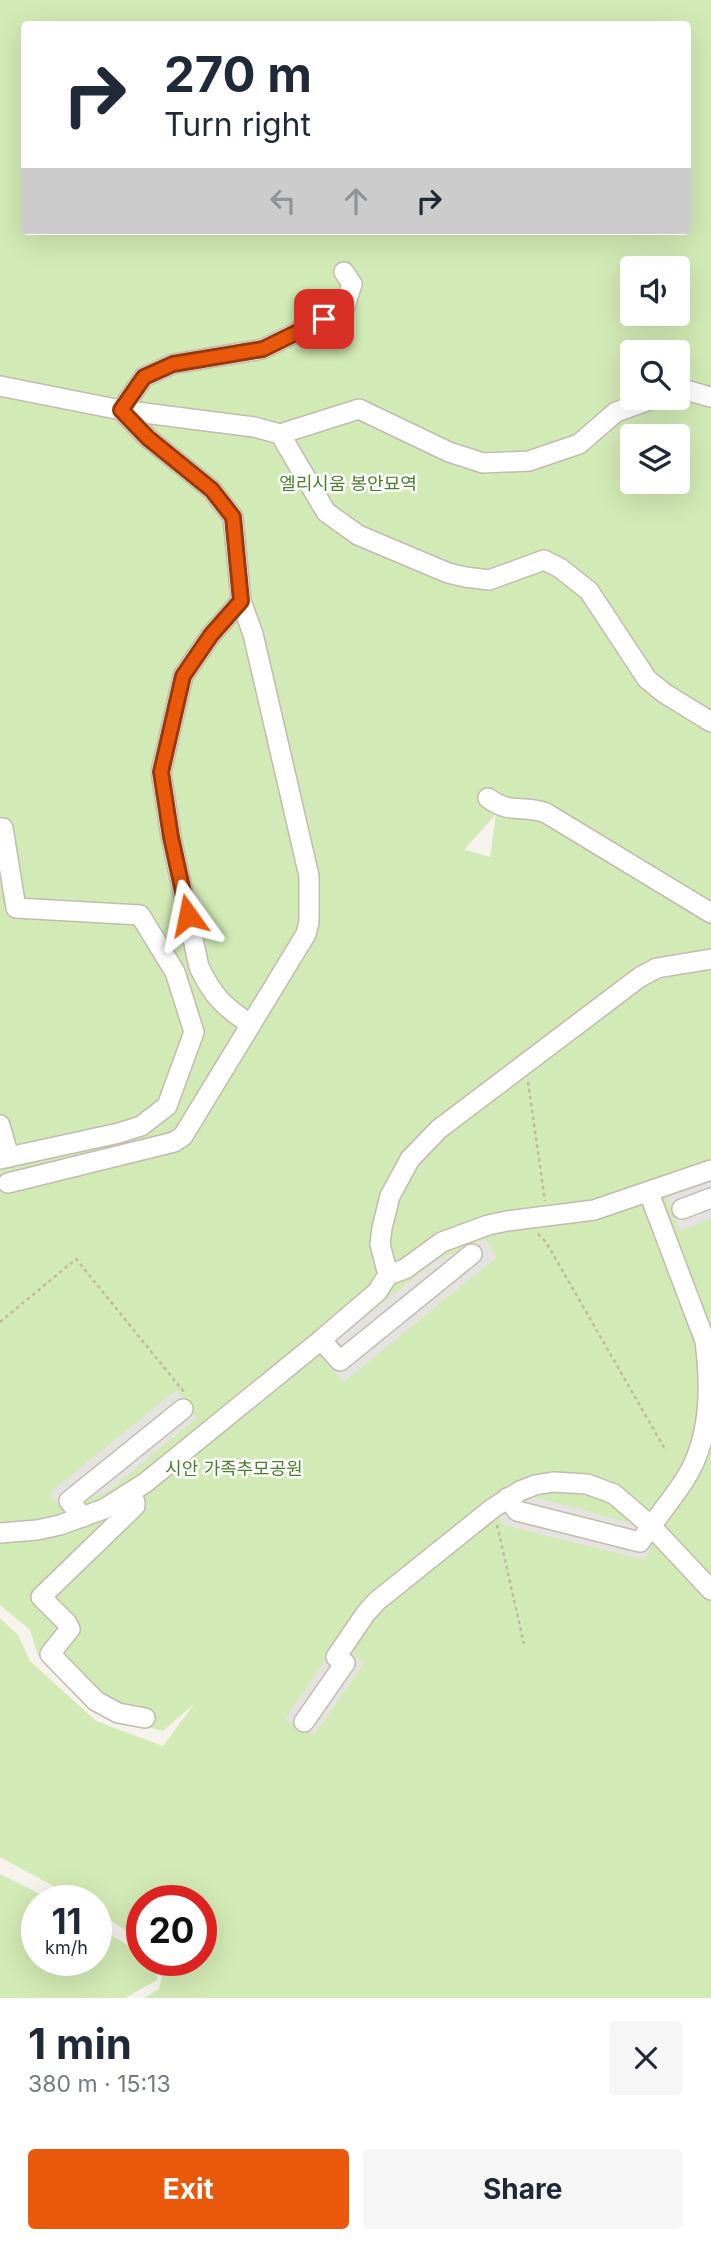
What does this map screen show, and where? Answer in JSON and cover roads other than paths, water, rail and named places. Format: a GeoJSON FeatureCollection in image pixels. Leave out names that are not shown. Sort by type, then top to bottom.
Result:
{"type":"FeatureCollection","features":[{"type":"Feature","properties":{"kind":"lane"},"geometry":{"type":"LineString","coordinates":[[121,410],[144,377],[173,364],[263,349],[344,309],[352,284],[344,272]]}},
{"type":"Feature","properties":{"kind":"lane"},"geometry":{"type":"LineString","coordinates":[[0,386],[121,410],[254,427],[280,434],[359,409],[449,452],[483,463],[530,461],[579,444],[622,410]]}},
{"type":"Feature","properties":{"kind":"lane"},"geometry":{"type":"LineString","coordinates":[[690,391],[711,397]]}},
{"type":"Feature","properties":{"kind":"lane"},"geometry":{"type":"LineString","coordinates":[[8,1183],[174,1142],[191,1125],[306,934],[309,922],[309,876],[253,634],[241,601],[233,517],[212,490],[148,438],[121,410]]}},
{"type":"Feature","properties":{"kind":"lane"},"geometry":{"type":"LineString","coordinates":[[280,434],[326,512],[358,534],[465,578],[489,580],[544,560],[560,568],[589,591],[647,679],[664,693],[711,722]]}},
{"type":"Feature","properties":{"kind":"lane"},"geometry":{"type":"LineString","coordinates":[[241,601],[211,635],[183,676],[161,772],[171,837],[199,967],[223,1005],[250,1024]]}},
{"type":"Feature","properties":{"kind":"lane"},"geometry":{"type":"LineString","coordinates":[[488,798],[508,809],[534,808],[546,813],[711,913]]}},
{"type":"Feature","properties":{"kind":"lane"},"geometry":{"type":"LineString","coordinates":[[0,828],[4,828],[16,908],[140,915],[175,972],[194,1032],[167,1106],[141,1126],[5,1158],[0,1125]]}},
{"type":"Feature","properties":{"kind":"lane"},"geometry":{"type":"LineString","coordinates":[[388,1275],[380,1244],[390,1196],[410,1158],[439,1129],[640,977],[657,968],[711,958]]}},
{"type":"Feature","properties":{"kind":"lane"},"geometry":{"type":"LineString","coordinates":[[0,1533],[37,1530],[83,1517],[104,1509],[145,1483],[321,1340],[377,1292],[388,1275],[405,1269],[449,1239],[488,1225],[594,1210],[711,1170]]}},
{"type":"Feature","properties":{"kind":"lane"},"geometry":{"type":"LineString","coordinates":[[500,1503],[517,1511],[640,1542],[684,1480],[697,1456],[706,1428],[711,1380],[705,1341],[649,1193]]}},
{"type":"Feature","properties":{"kind":"lane"},"geometry":{"type":"LineString","coordinates":[[682,1209],[711,1198]]}},
{"type":"Feature","properties":{"kind":"lane"},"geometry":{"type":"LineString","coordinates":[[321,1340],[340,1362],[472,1254]]}},
{"type":"Feature","properties":{"kind":"lane"},"geometry":{"type":"LineString","coordinates":[[83,1517],[69,1501],[185,1403]]}},
{"type":"Feature","properties":{"kind":"lane"},"geometry":{"type":"LineString","coordinates":[[304,1722],[345,1663],[336,1657],[366,1613],[500,1503],[535,1485],[553,1482],[587,1484],[614,1494],[651,1526],[711,1590]]}},
{"type":"Feature","properties":{"kind":"lane"},"geometry":{"type":"LineString","coordinates":[[129,1493],[135,1506],[41,1597],[70,1629],[50,1654],[96,1701],[118,1713],[145,1718]]}},
{"type":"Feature","properties":{"kind":"park label","name":"엘리시움 봉안묘역"},"geometry":{"type":"Point","coordinates":[348,483]}},
{"type":"Feature","properties":{"kind":"park label","name":"시안 가족추모공원"},"geometry":{"type":"Point","coordinates":[234,1468]}}]}
